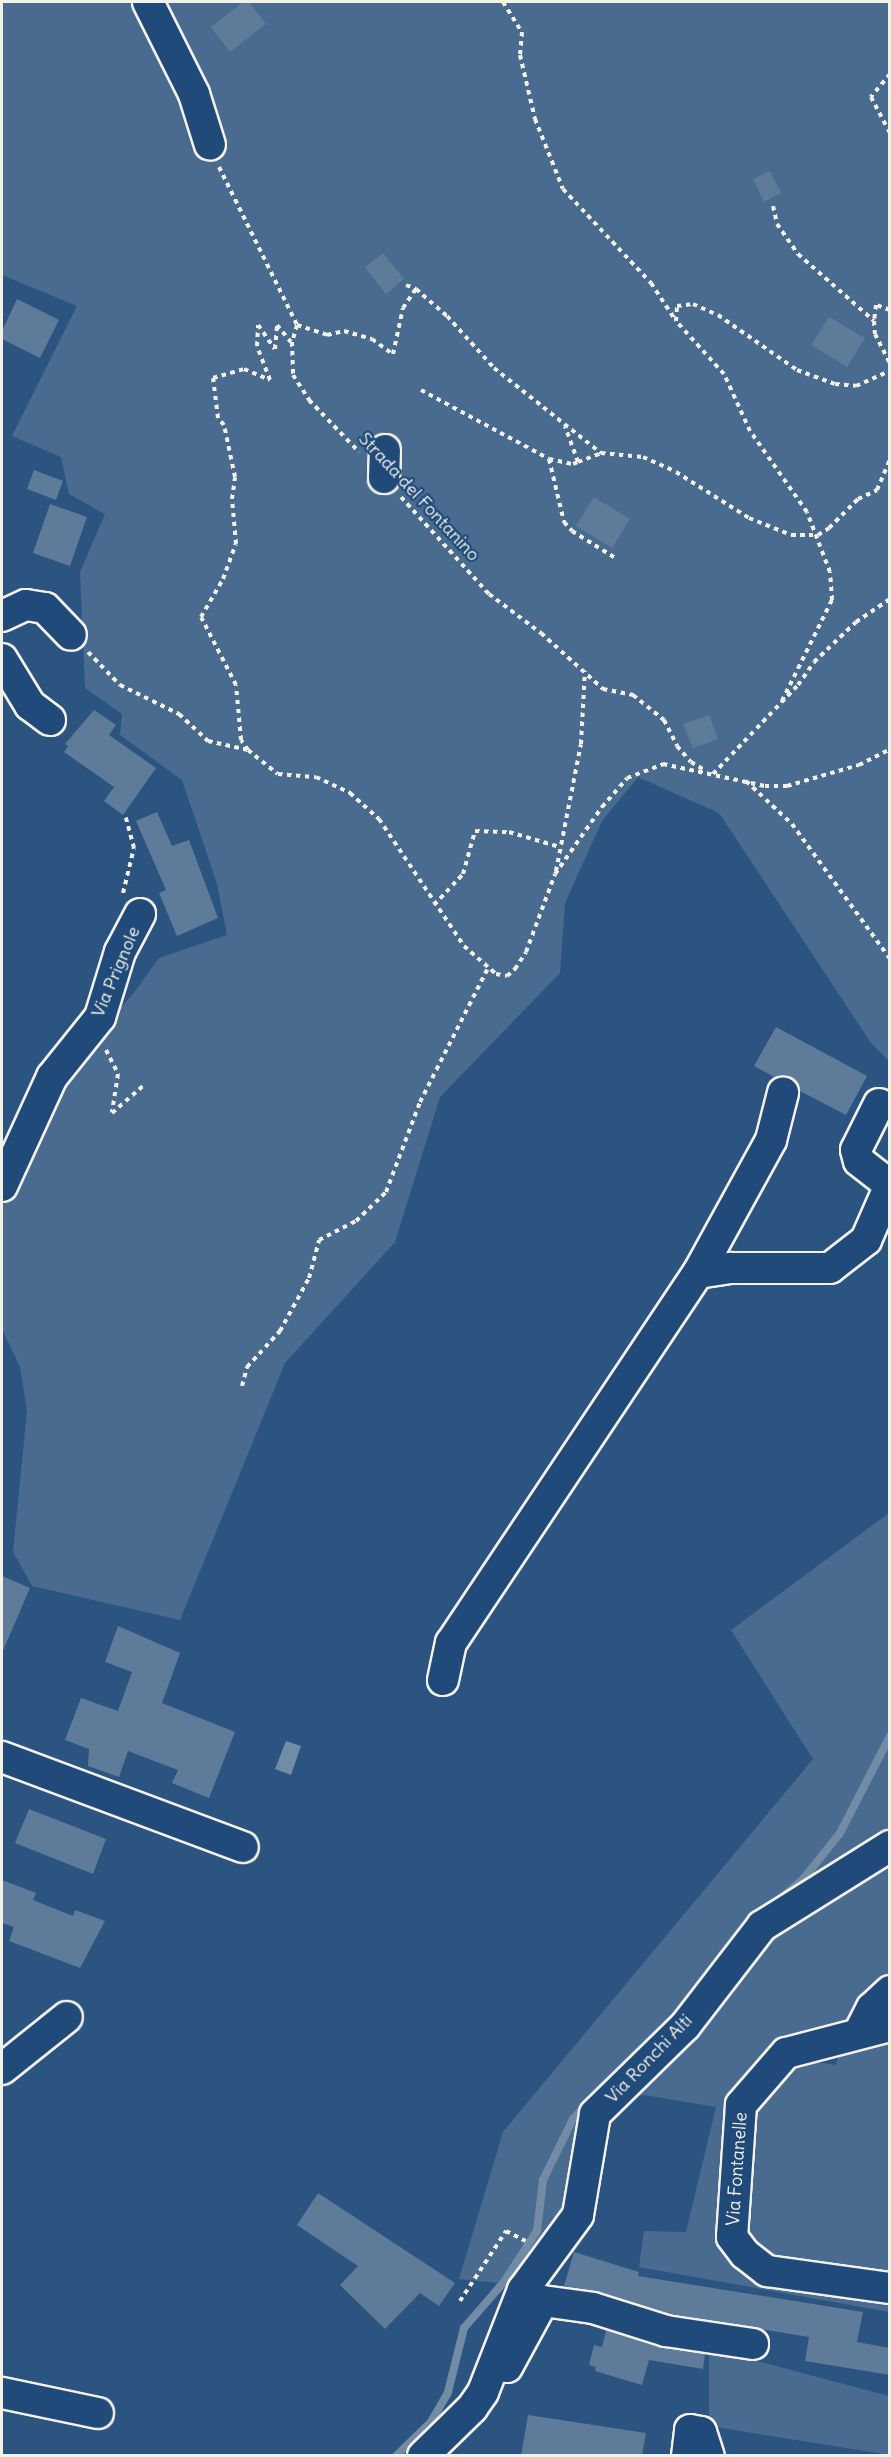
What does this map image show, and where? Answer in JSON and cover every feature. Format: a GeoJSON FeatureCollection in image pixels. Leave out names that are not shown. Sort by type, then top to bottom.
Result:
{"type":"FeatureCollection","features":[{"type":"Feature","properties":{"kind":"street"},"geometry":{"type":"LineString","coordinates":[[148,2],[194,94],[212,152]]}},
{"type":"Feature","properties":{"kind":"street"},"geometry":{"type":"LineString","coordinates":[[14,610],[45,608],[71,634]]}},
{"type":"Feature","properties":{"kind":"street"},"geometry":{"type":"LineString","coordinates":[[2,659],[30,705],[50,720]]}},
{"type":"Feature","properties":{"kind":"street","name":"Via Prignole"},"geometry":{"type":"LineString","coordinates":[[2,1186],[52,1077],[100,1017],[131,907]]}},
{"type":"Feature","properties":{"kind":"street"},"geometry":{"type":"LineString","coordinates":[[443,1680],[451,1643],[698,1273],[771,1140],[783,1093]]}},
{"type":"Feature","properties":{"kind":"street"},"geometry":{"type":"LineString","coordinates":[[698,1273],[731,1268],[831,1268],[866,1240],[890,1185],[859,1161],[856,1150],[879,1104]]}},
{"type":"Feature","properties":{"kind":"street"},"geometry":{"type":"LineString","coordinates":[[2,1757],[243,1846]]}},
{"type":"Feature","properties":{"kind":"street","name":"Via Ronchi Alti"},"geometry":{"type":"LineString","coordinates":[[423,2456],[472,2408],[483,2392],[523,2290],[578,2215],[595,2114],[684,2026],[762,1926],[890,1846]]}},
{"type":"Feature","properties":{"kind":"street"},"geometry":{"type":"LineString","coordinates":[[859,2033],[872,2007],[890,1990]]}},
{"type":"Feature","properties":{"kind":"street"},"geometry":{"type":"LineString","coordinates":[[2,2069],[67,2017]]}},
{"type":"Feature","properties":{"kind":"street","name":"Via Fontanelle"},"geometry":{"type":"LineString","coordinates":[[890,2026],[786,2053],[741,2104],[732,2237],[745,2254],[766,2271],[890,2288]]}},
{"type":"Feature","properties":{"kind":"street"},"geometry":{"type":"LineString","coordinates":[[483,2392],[499,2382],[566,2256]]}},
{"type":"Feature","properties":{"kind":"street"},"geometry":{"type":"LineString","coordinates":[[543,2301],[592,2308],[666,2331],[753,2344]]}},
{"type":"Feature","properties":{"kind":"street"},"geometry":{"type":"LineString","coordinates":[[2,2393],[98,2413]]}},
{"type":"Feature","properties":{"kind":"street"},"geometry":{"type":"LineString","coordinates":[[687,2456],[690,2430],[701,2432],[709,2456]]}},
{"type":"Feature","properties":{"kind":"path"},"geometry":{"type":"LineString","coordinates":[[503,2],[522,32],[520,55],[535,119],[563,189],[651,284],[676,321],[724,374],[750,431],[818,535],[830,572],[832,600],[782,702]]}},
{"type":"Feature","properties":{"kind":"path"},"geometry":{"type":"LineString","coordinates":[[890,74],[871,97],[890,133]]}},
{"type":"Feature","properties":{"kind":"path"},"geometry":{"type":"LineString","coordinates":[[212,152],[297,325],[327,335],[344,331],[372,339],[393,354],[403,308],[416,289]]}},
{"type":"Feature","properties":{"kind":"path"},"geometry":{"type":"LineString","coordinates":[[772,206],[777,224],[798,254],[874,321]]}},
{"type":"Feature","properties":{"kind":"path"},"geometry":{"type":"LineString","coordinates":[[406,285],[416,289],[494,368],[601,453]]}},
{"type":"Feature","properties":{"kind":"path"},"geometry":{"type":"LineString","coordinates":[[676,321],[677,306],[693,304],[748,333],[797,370],[836,384],[856,386],[890,371]]}},
{"type":"Feature","properties":{"kind":"path"},"geometry":{"type":"LineString","coordinates":[[890,310],[876,305],[874,321],[875,334],[890,364]]}},
{"type":"Feature","properties":{"kind":"path"},"geometry":{"type":"LineString","coordinates":[[292,342],[277,325],[275,349],[258,325],[257,346],[270,380],[244,369],[213,378],[218,418],[224,425],[235,477],[232,499],[236,544],[223,579],[201,617],[236,685],[241,740],[248,750],[278,774],[316,777],[350,793],[379,819],[434,905],[464,946],[488,968],[507,976],[515,969],[526,952],[555,874],[581,744],[585,670]]}},
{"type":"Feature","properties":{"kind":"path","name":"Strada del Fontanino"},"geometry":{"type":"LineString","coordinates":[[297,325],[292,342],[293,375],[309,400],[384,464],[489,594],[585,670],[603,689],[633,695],[664,720],[677,746],[691,762],[712,774]]}},
{"type":"Feature","properties":{"kind":"path"},"geometry":{"type":"LineString","coordinates":[[421,390],[549,459],[578,462],[601,453],[643,457],[676,472],[749,518],[791,535],[818,535],[858,499],[876,490],[890,460]]}},
{"type":"Feature","properties":{"kind":"path"},"geometry":{"type":"LineString","coordinates":[[565,426],[578,462]]}},
{"type":"Feature","properties":{"kind":"path"},"geometry":{"type":"LineString","coordinates":[[549,459],[564,522],[572,531],[617,559]]}},
{"type":"Feature","properties":{"kind":"path"},"geometry":{"type":"LineString","coordinates":[[712,774],[782,702],[814,662],[856,622],[890,599]]}},
{"type":"Feature","properties":{"kind":"path"},"geometry":{"type":"LineString","coordinates":[[71,634],[120,685],[179,714],[208,741],[248,750]]}},
{"type":"Feature","properties":{"kind":"path"},"geometry":{"type":"LineString","coordinates":[[555,874],[602,807],[627,778],[663,764],[743,779],[765,786],[814,781],[859,765],[890,749]]}},
{"type":"Feature","properties":{"kind":"path"},"geometry":{"type":"LineString","coordinates":[[743,779],[792,824],[890,959]]}},
{"type":"Feature","properties":{"kind":"path"},"geometry":{"type":"LineString","coordinates":[[125,815],[134,849],[131,907]]}},
{"type":"Feature","properties":{"kind":"path"},"geometry":{"type":"LineString","coordinates":[[434,905],[463,874],[475,831],[509,831],[560,847]]}},
{"type":"Feature","properties":{"kind":"path"},"geometry":{"type":"LineString","coordinates":[[242,1386],[247,1367],[280,1331],[309,1278],[320,1240],[356,1221],[386,1192],[420,1102],[488,968]]}},
{"type":"Feature","properties":{"kind":"path"},"geometry":{"type":"LineString","coordinates":[[100,1017],[102,1041],[118,1074],[112,1113],[143,1086]]}},
{"type":"Feature","properties":{"kind":"path"},"geometry":{"type":"LineString","coordinates":[[460,2301],[506,2231]]}},
{"type":"Feature","properties":{"kind":"shaded area"},"geometry":{"type":"Polygon","coordinates":[[[2,2],[889,2],[889,1061],[871,1043],[719,813],[638,777],[602,821],[565,903],[560,973],[440,1097],[395,1242],[285,1363],[180,1620],[32,1586],[13,1552],[27,1411],[20,1367],[2,1329],[2,1205],[53,1087],[89,1041],[133,994],[159,958],[227,935],[217,884],[182,780],[120,735],[122,714],[85,688],[80,572],[105,514],[69,494],[61,457],[12,436],[77,306],[2,275],[2,2]]]}},
{"type":"Feature","properties":{"kind":"shaded area"},"geometry":{"type":"Polygon","coordinates":[[[889,1513],[889,1838],[776,1913],[802,1879],[747,1927],[710,1968],[677,2024],[621,2076],[549,2239],[509,2284],[459,2279],[503,2132],[813,1759],[731,1630],[889,1513]]]}},
{"type":"Feature","properties":{"kind":"shaded area"},"geometry":{"type":"Polygon","coordinates":[[[286,1741],[301,1746],[291,1775],[275,1769],[286,1741]]]}},
{"type":"Feature","properties":{"kind":"shaded area"},"geometry":{"type":"Polygon","coordinates":[[[890,1853],[889,2023],[869,2024],[747,2089],[729,2248],[889,2293],[889,2312],[639,2267],[644,2231],[686,2232],[716,2107],[645,2095],[623,2098],[764,1928],[890,1853]]]}},
{"type":"Feature","properties":{"kind":"shaded area"},"geometry":{"type":"Polygon","coordinates":[[[889,2035],[889,2281],[776,2267],[737,2233],[746,2115],[794,2059],[836,2065],[840,2047],[889,2035]]]}},
{"type":"Feature","properties":{"kind":"shaded area"},"geometry":{"type":"Polygon","coordinates":[[[709,2348],[889,2396],[889,2455],[709,2426],[709,2348]]]}},
{"type":"Feature","properties":{"kind":"building"},"geometry":{"type":"Polygon","coordinates":[[[243,2],[249,2],[266,24],[230,52],[211,27],[243,2]]]}},
{"type":"Feature","properties":{"kind":"building"},"geometry":{"type":"Polygon","coordinates":[[[770,171],[781,193],[764,202],[753,179],[770,171]]]}},
{"type":"Feature","properties":{"kind":"building"},"geometry":{"type":"Polygon","coordinates":[[[383,253],[404,279],[386,294],[365,267],[383,253]]]}},
{"type":"Feature","properties":{"kind":"building"},"geometry":{"type":"Polygon","coordinates":[[[17,299],[59,320],[40,358],[2,339],[2,331],[17,299]]]}},
{"type":"Feature","properties":{"kind":"building"},"geometry":{"type":"Polygon","coordinates":[[[829,317],[865,338],[847,367],[811,345],[829,317]]]}},
{"type":"Feature","properties":{"kind":"building"},"geometry":{"type":"Polygon","coordinates":[[[34,470],[63,481],[56,500],[27,489],[34,470]]]}},
{"type":"Feature","properties":{"kind":"building"},"geometry":{"type":"Polygon","coordinates":[[[594,497],[630,519],[612,548],[576,526],[594,497]]]}},
{"type":"Feature","properties":{"kind":"building"},"geometry":{"type":"Polygon","coordinates":[[[50,504],[87,517],[70,566],[33,553],[50,504]]]}},
{"type":"Feature","properties":{"kind":"building"},"geometry":{"type":"Polygon","coordinates":[[[94,710],[116,725],[109,735],[156,768],[123,815],[104,801],[114,787],[64,752],[68,746],[65,744],[94,710]]]}},
{"type":"Feature","properties":{"kind":"building"},"geometry":{"type":"Polygon","coordinates":[[[709,715],[718,739],[693,748],[683,724],[709,715]]]}},
{"type":"Feature","properties":{"kind":"building"},"geometry":{"type":"Polygon","coordinates":[[[157,812],[172,846],[189,840],[218,918],[177,936],[159,893],[166,890],[136,821],[157,812]]]}},
{"type":"Feature","properties":{"kind":"building"},"geometry":{"type":"Polygon","coordinates":[[[776,1027],[867,1076],[846,1115],[800,1091],[788,1077],[776,1078],[754,1066],[776,1027]]]}},
{"type":"Feature","properties":{"kind":"building"},"geometry":{"type":"Polygon","coordinates":[[[2,1576],[30,1588],[2,1653],[2,1576]]]}},
{"type":"Feature","properties":{"kind":"building"},"geometry":{"type":"Polygon","coordinates":[[[118,1626],[180,1653],[162,1703],[235,1732],[209,1798],[172,1783],[178,1770],[128,1751],[119,1777],[88,1766],[89,1749],[65,1740],[81,1698],[118,1711],[132,1672],[105,1662],[118,1626]]]}},
{"type":"Feature","properties":{"kind":"building"},"geometry":{"type":"Polygon","coordinates":[[[29,1809],[106,1839],[93,1874],[15,1843],[29,1809]]]}},
{"type":"Feature","properties":{"kind":"building"},"geometry":{"type":"Polygon","coordinates":[[[2,1880],[36,1893],[33,1900],[73,1916],[75,1910],[105,1921],[80,1968],[9,1941],[14,1927],[2,1923],[2,1880]]]}},
{"type":"Feature","properties":{"kind":"building"},"geometry":{"type":"Polygon","coordinates":[[[318,2193],[455,2283],[439,2306],[420,2293],[385,2329],[340,2285],[358,2266],[297,2225],[318,2193]]]}},
{"type":"Feature","properties":{"kind":"building"},"geometry":{"type":"Polygon","coordinates":[[[574,2252],[639,2272],[638,2276],[863,2312],[857,2342],[890,2348],[890,2375],[805,2361],[809,2337],[670,2314],[598,2292],[564,2286],[574,2252]]]}},
{"type":"Feature","properties":{"kind":"building"},"geometry":{"type":"Polygon","coordinates":[[[606,2330],[661,2348],[705,2354],[703,2369],[649,2360],[642,2385],[595,2371],[596,2367],[589,2365],[594,2345],[602,2347],[606,2330]]]}},
{"type":"Feature","properties":{"kind":"building"},"geometry":{"type":"Polygon","coordinates":[[[528,2415],[646,2433],[642,2456],[521,2456],[528,2415]]]}},
{"type":"Feature","properties":{"kind":"waterway"},"geometry":{"type":"LineString","coordinates":[[779,1900],[805,1877],[840,1833],[890,1736]]}},
{"type":"Feature","properties":{"kind":"waterway"},"geometry":{"type":"LineString","coordinates":[[396,2456],[431,2422],[448,2392],[464,2328],[504,2282],[537,2231],[543,2180],[573,2119],[587,2104]]}}]}
